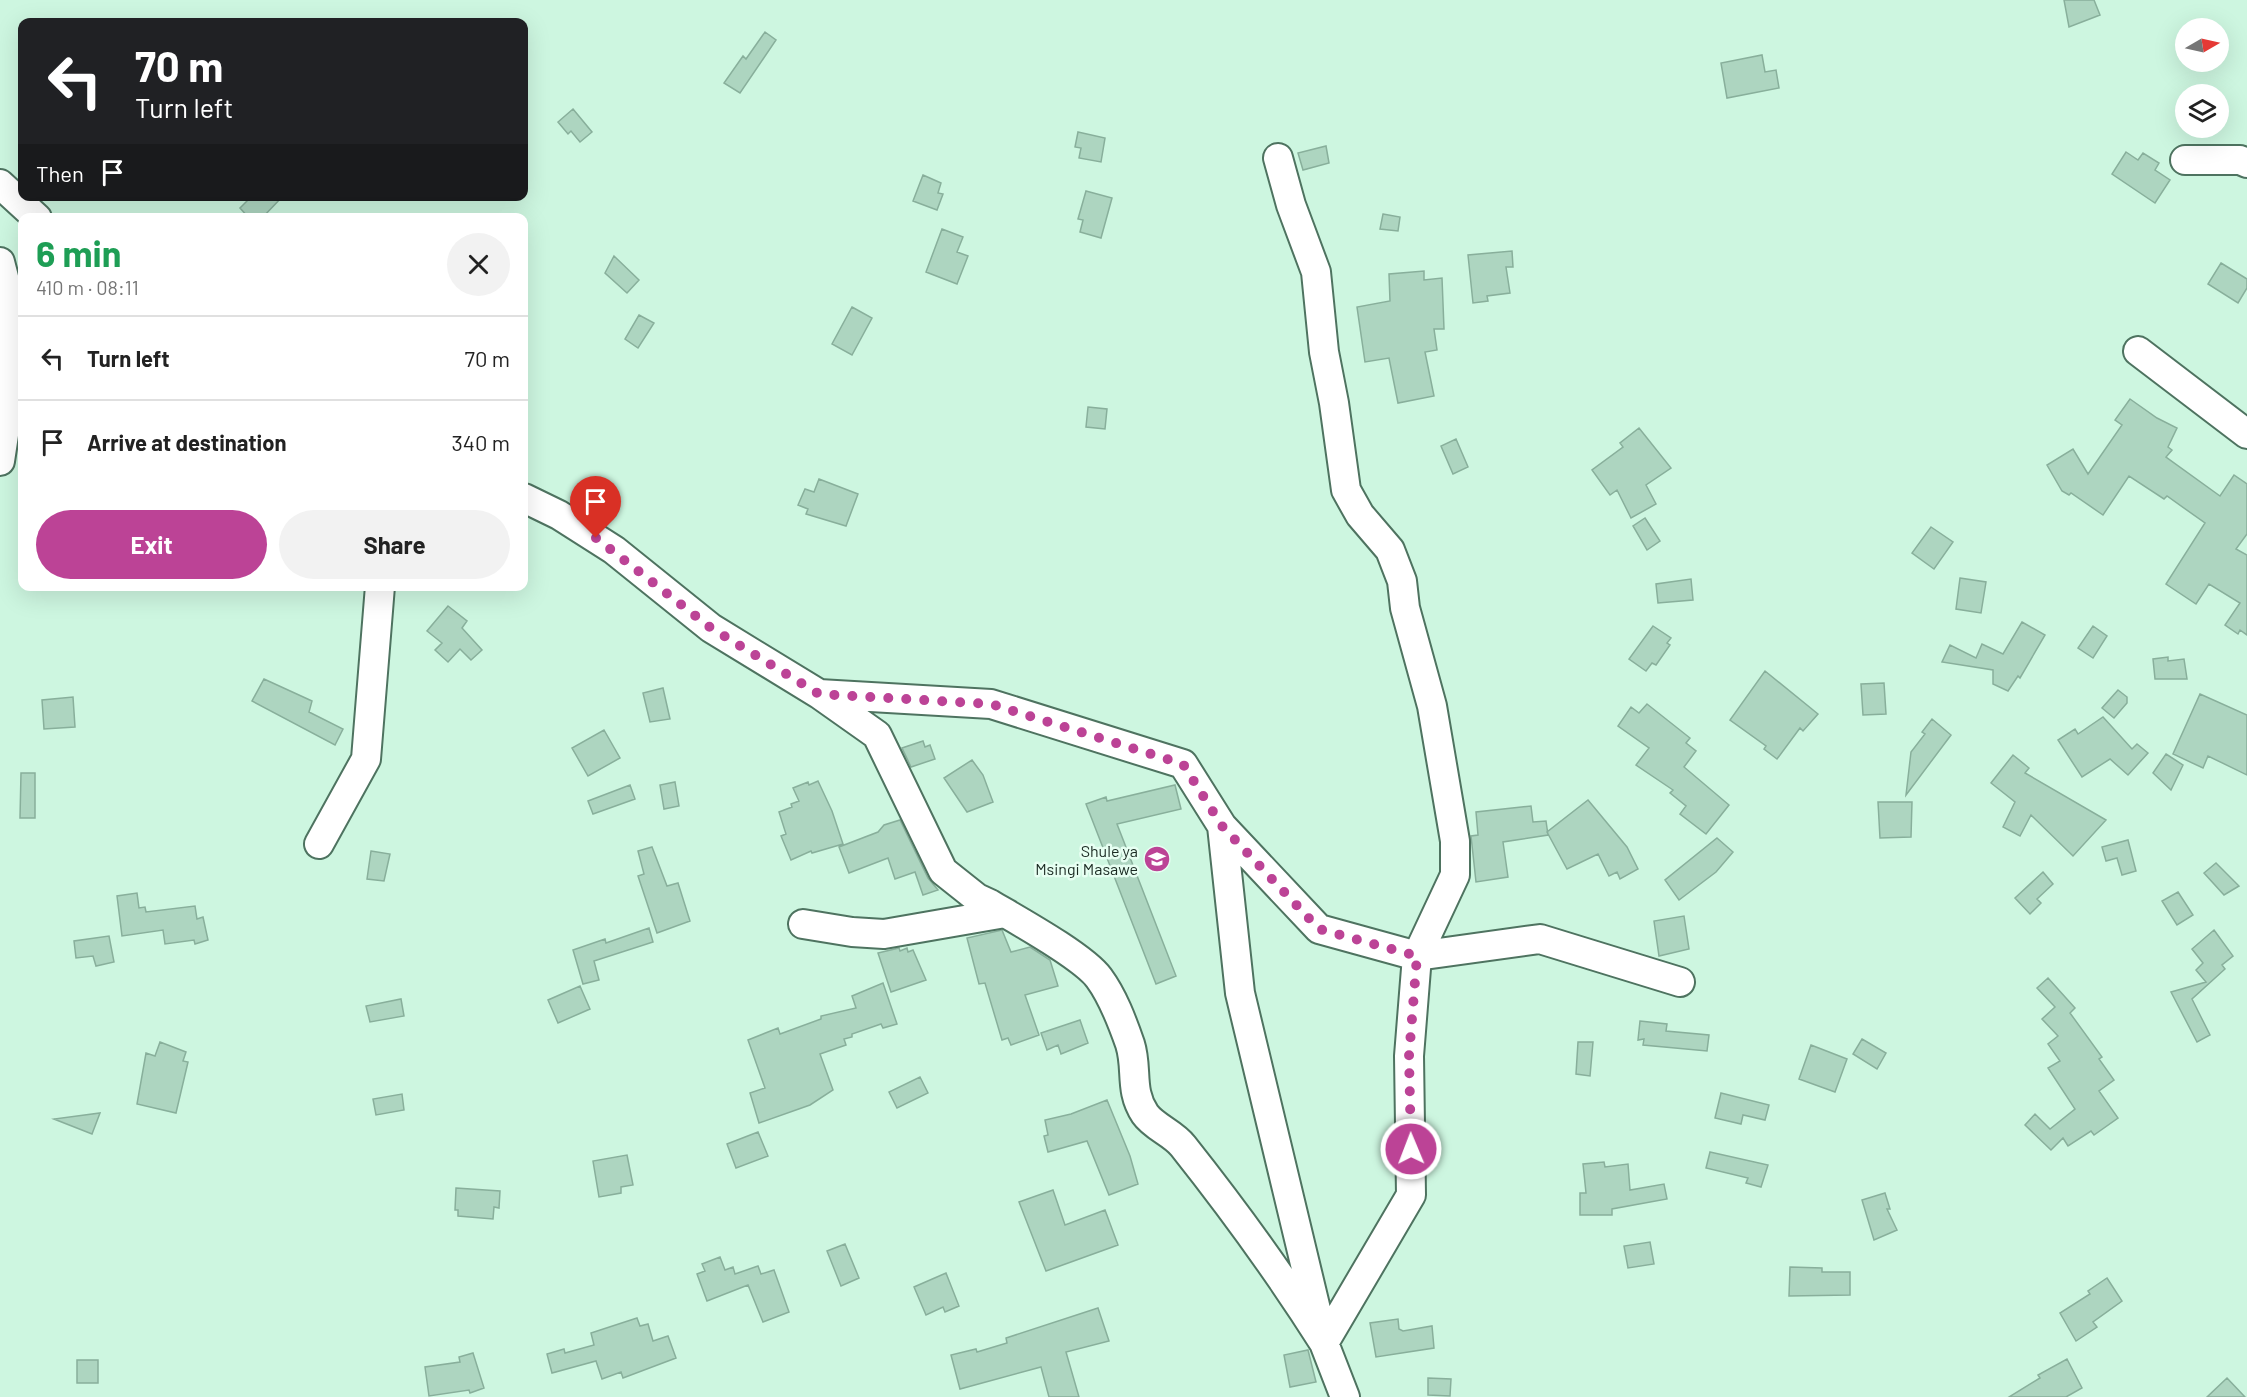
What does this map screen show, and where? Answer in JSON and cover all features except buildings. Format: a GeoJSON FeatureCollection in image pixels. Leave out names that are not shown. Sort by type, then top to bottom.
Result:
{"type":"FeatureCollection","features":[{"type":"Feature","properties":{"kind":"street"},"geometry":{"type":"LineString","coordinates":[[1278,158],[1291,205],[1316,272],[1324,352],[1334,403],[1346,490],[1360,516],[1390,550],[1402,581],[1405,608],[1432,706],[1455,841],[1455,875],[1417,956],[1409,1056],[1411,1195],[1324,1343]]}},
{"type":"Feature","properties":{"kind":"street"},"geometry":{"type":"LineString","coordinates":[[2185,160],[2240,160],[2247,163]]}},
{"type":"Feature","properties":{"kind":"street"},"geometry":{"type":"LineString","coordinates":[[0,184],[18,200]]}},
{"type":"Feature","properties":{"kind":"street"},"geometry":{"type":"LineString","coordinates":[[19,201],[32,213]]}},
{"type":"Feature","properties":{"kind":"street"},"geometry":{"type":"LineString","coordinates":[[0,262],[14,316],[9,402],[0,461]]}},
{"type":"Feature","properties":{"kind":"street"},"geometry":{"type":"LineString","coordinates":[[2138,351],[2247,434]]}},
{"type":"Feature","properties":{"kind":"street"},"geometry":{"type":"LineString","coordinates":[[528,500],[559,515],[614,550],[711,628],[819,694],[877,735],[944,871],[977,898],[1066,952],[1098,976],[1118,1012],[1131,1047],[1136,1100],[1148,1117],[1181,1142],[1292,1292],[1324,1343]]}},
{"type":"Feature","properties":{"kind":"street"},"geometry":{"type":"LineString","coordinates":[[319,844],[366,759],[380,591]]}},
{"type":"Feature","properties":{"kind":"street"},"geometry":{"type":"LineString","coordinates":[[819,694],[991,704],[1183,764],[1222,826],[1319,929],[1417,956],[1540,939],[1680,982]]}},
{"type":"Feature","properties":{"kind":"street"},"geometry":{"type":"LineString","coordinates":[[1222,826],[1240,993],[1324,1343],[1345,1397]]}},
{"type":"Feature","properties":{"kind":"street"},"geometry":{"type":"LineString","coordinates":[[802,924],[852,932],[884,934],[1005,913]]}},
{"type":"Feature","properties":{"kind":"place","name":"Shule ya Msingi Masawe"},"geometry":{"type":"Point","coordinates":[1157,859]}},
{"type":"Feature","properties":{"kind":"route"},"geometry":{"type":"LineString","coordinates":[[596,538],[711,628],[819,694],[991,704],[1183,764],[1222,826],[1319,929],[1417,956],[1409,1056],[1411,1149]]}}]}
